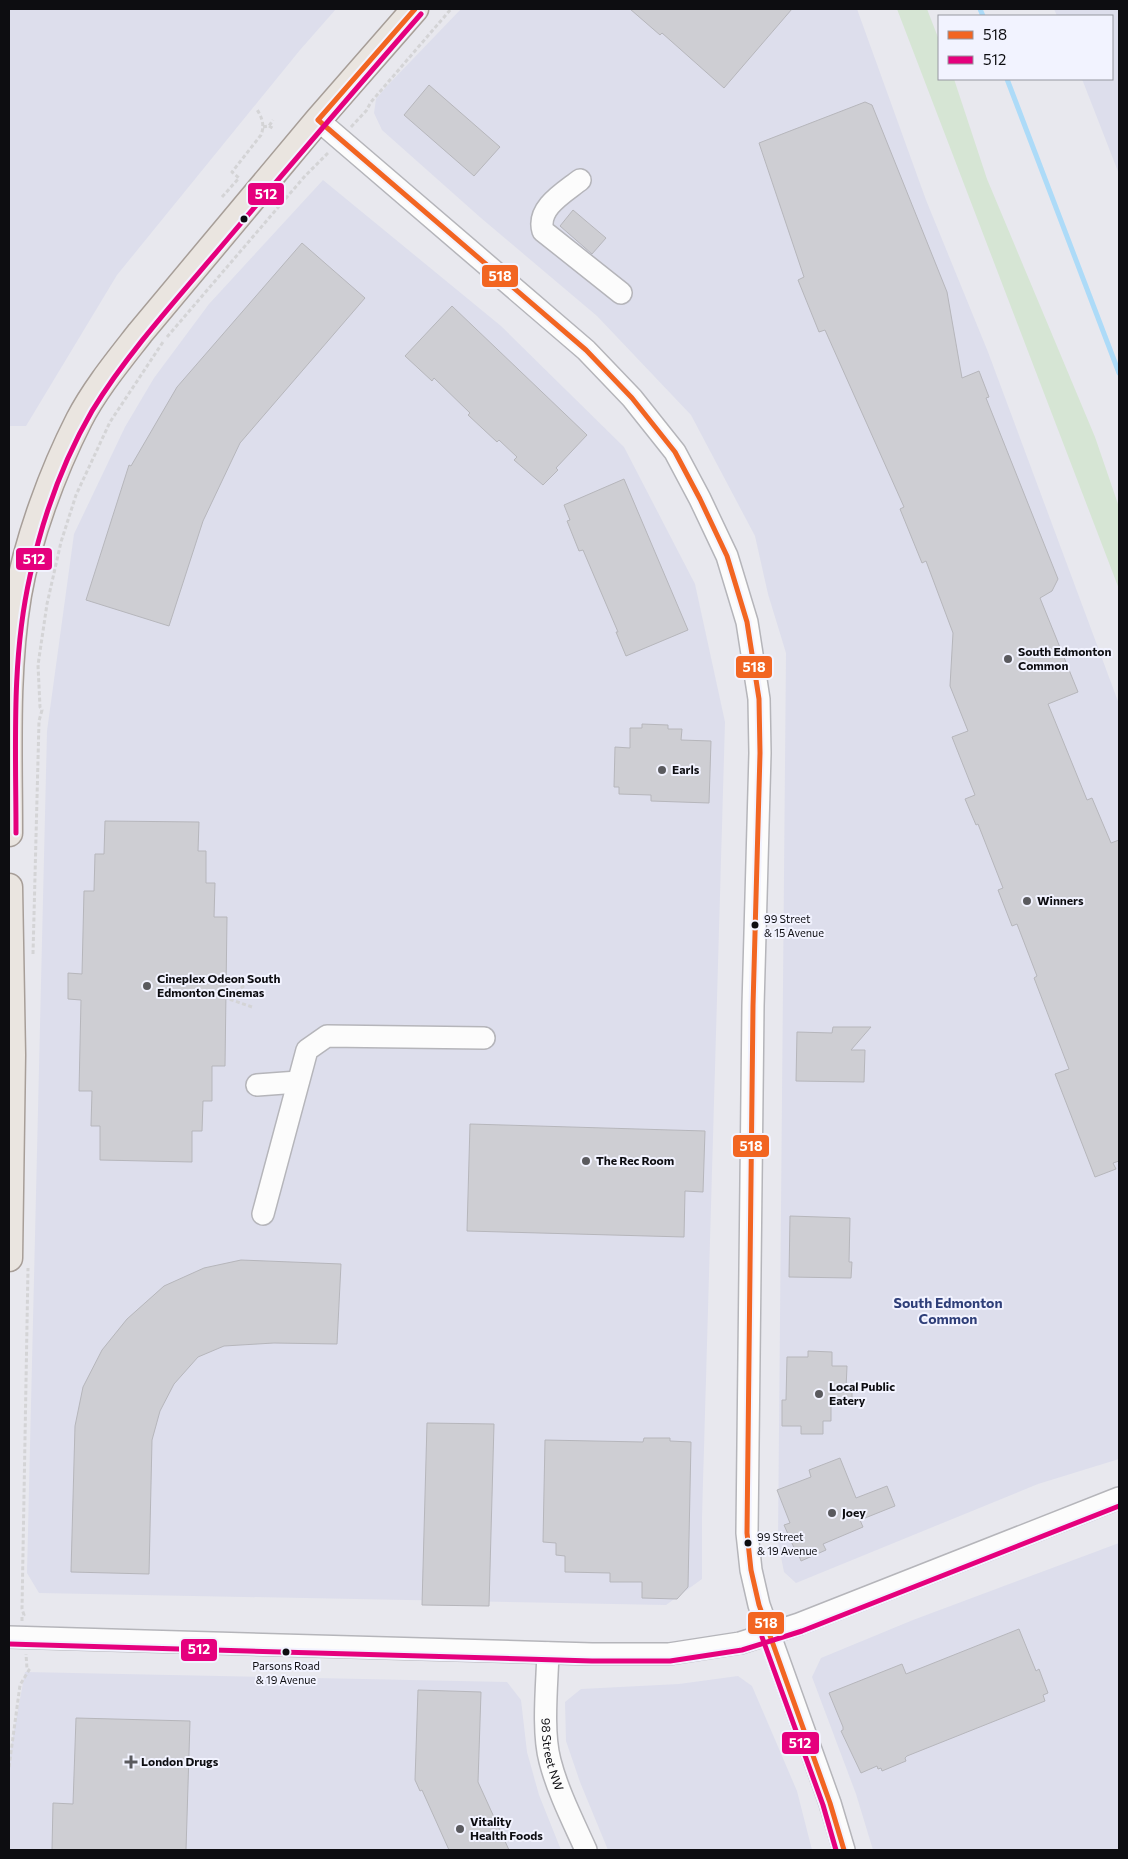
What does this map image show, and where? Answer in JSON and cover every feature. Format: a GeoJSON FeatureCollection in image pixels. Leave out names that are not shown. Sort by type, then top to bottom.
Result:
{"type":"FeatureCollection","features":[{"type":"Feature","properties":{"kind":"main road"},"geometry":{"type":"LineString","coordinates":[[9,833],[10,686],[18,594],[30,546],[59,464],[80,418],[114,367],[318,120],[415,9]]}},
{"type":"Feature","properties":{"kind":"main road"},"geometry":{"type":"LineString","coordinates":[[9,886],[12,1055],[9,1258]]}},
{"type":"Feature","properties":{"kind":"street"},"geometry":{"type":"LineString","coordinates":[[318,120],[586,350],[632,398],[675,452],[727,556],[747,622],[759,699],[760,754],[753,1013],[747,1533],[751,1570],[759,1605],[830,1803],[844,1850]]}},
{"type":"Feature","properties":{"kind":"street"},"geometry":{"type":"LineString","coordinates":[[580,180],[549,206],[541,224],[543,231],[621,293]]}},
{"type":"Feature","properties":{"kind":"street"},"geometry":{"type":"LineString","coordinates":[[263,1214],[307,1050],[327,1036],[484,1038]]}},
{"type":"Feature","properties":{"kind":"street"},"geometry":{"type":"LineString","coordinates":[[257,1084],[298,1082]]}},
{"type":"Feature","properties":{"kind":"street"},"geometry":{"type":"LineString","coordinates":[[9,1637],[548,1653],[669,1654],[717,1648],[769,1634],[891,1589],[1119,1498]]}},
{"type":"Feature","properties":{"kind":"street","name":"98 Street NW"},"geometry":{"type":"LineString","coordinates":[[548,1653],[546,1740],[550,1760],[562,1794],[586,1850]]}},
{"type":"Feature","properties":{"kind":"path"},"geometry":{"type":"LineString","coordinates":[[365,111],[451,9]]}},
{"type":"Feature","properties":{"kind":"path"},"geometry":{"type":"LineString","coordinates":[[222,197],[239,178],[232,172],[261,135],[264,128],[262,117],[256,108]]}},
{"type":"Feature","properties":{"kind":"path"},"geometry":{"type":"LineString","coordinates":[[264,128],[270,126],[273,120]]}},
{"type":"Feature","properties":{"kind":"path"},"geometry":{"type":"LineString","coordinates":[[270,126],[274,129]]}},
{"type":"Feature","properties":{"kind":"path"},"geometry":{"type":"LineString","coordinates":[[40,707],[38,665],[47,604],[61,542],[76,495],[110,422],[162,343],[319,161]]}},
{"type":"Feature","properties":{"kind":"path"},"geometry":{"type":"LineString","coordinates":[[252,1007],[226,998],[254,979]]}},
{"type":"Feature","properties":{"kind":"path"},"geometry":{"type":"LineString","coordinates":[[22,1617],[24,1614],[22,1609],[27,1296]]}},
{"type":"Feature","properties":{"kind":"path"},"geometry":{"type":"LineString","coordinates":[[9,1767],[20,1685],[28,1670]]}},
{"type":"Feature","properties":{"kind":"shaded area"},"geometry":{"type":"Polygon","coordinates":[[[9,9],[336,9],[300,50],[117,275],[26,426],[9,426],[9,9]]]}},
{"type":"Feature","properties":{"kind":"shaded area","name":"South Edmonton Common"},"geometry":{"type":"Polygon","coordinates":[[[461,9],[857,9],[926,200],[988,352],[1119,704],[1119,1459],[1038,1484],[796,1583],[784,1572],[778,1542],[786,653],[768,594],[755,536],[691,415],[597,316],[481,218],[382,130],[374,113],[376,99],[461,9]]]}},
{"type":"Feature","properties":{"kind":"shaded area"},"geometry":{"type":"Polygon","coordinates":[[[1054,9],[1119,9],[1119,174],[1082,80],[1113,80],[1113,15],[1057,15],[1054,9]]]}},
{"type":"Feature","properties":{"kind":"shaded area"},"geometry":{"type":"Polygon","coordinates":[[[323,180],[501,326],[624,447],[695,584],[725,722],[702,1517],[702,1579],[666,1605],[39,1593],[27,1573],[47,731],[74,534],[125,427],[154,378],[209,304],[323,180]]]}},
{"type":"Feature","properties":{"kind":"shaded area"},"geometry":{"type":"Polygon","coordinates":[[[1119,1543],[1119,1850],[873,1850],[856,1794],[812,1677],[821,1658],[913,1620],[1119,1543]]]}},
{"type":"Feature","properties":{"kind":"shaded area"},"geometry":{"type":"Polygon","coordinates":[[[25,1672],[507,1682],[521,1700],[527,1752],[539,1795],[561,1850],[9,1850],[9,1758],[25,1672]]]}},
{"type":"Feature","properties":{"kind":"shaded area"},"geometry":{"type":"Polygon","coordinates":[[[738,1676],[752,1686],[797,1791],[812,1850],[608,1850],[580,1782],[566,1741],[565,1702],[581,1689],[679,1684],[738,1676]]]}},
{"type":"Feature","properties":{"kind":"green space"},"geometry":{"type":"Polygon","coordinates":[[[897,9],[927,9],[938,37],[938,80],[954,80],[987,179],[1095,437],[1119,507],[1119,589],[897,9]]]}},
{"type":"Feature","properties":{"kind":"building"},"geometry":{"type":"Polygon","coordinates":[[[630,9],[792,9],[724,88],[662,33],[660,35],[630,9]]]}},
{"type":"Feature","properties":{"kind":"building"},"geometry":{"type":"Polygon","coordinates":[[[429,85],[500,147],[474,176],[404,115],[429,85]]]}},
{"type":"Feature","properties":{"kind":"building","name":"South Edmonton Common"},"geometry":{"type":"Polygon","coordinates":[[[865,102],[872,105],[947,292],[962,378],[979,371],[989,397],[986,398],[1058,579],[1052,591],[1040,598],[1078,692],[1048,704],[1087,800],[1092,798],[1111,843],[1119,840],[1119,1161],[1113,1163],[1116,1169],[1095,1177],[1055,1074],[1069,1069],[1034,978],[1037,976],[1017,924],[1012,926],[998,890],[1003,888],[978,824],[976,825],[965,799],[975,795],[952,737],[968,731],[950,686],[953,633],[926,561],[922,563],[900,509],[904,507],[825,330],[819,332],[798,280],[804,277],[759,143],[865,102]]]}},
{"type":"Feature","properties":{"kind":"building"},"geometry":{"type":"Polygon","coordinates":[[[573,210],[606,238],[592,254],[560,226],[573,210]]]}},
{"type":"Feature","properties":{"kind":"building"},"geometry":{"type":"Polygon","coordinates":[[[302,243],[365,298],[240,443],[203,521],[169,626],[86,600],[129,465],[131,466],[177,387],[302,243]]]}},
{"type":"Feature","properties":{"kind":"building"},"geometry":{"type":"Polygon","coordinates":[[[452,306],[587,435],[543,485],[514,460],[517,457],[499,440],[497,442],[468,415],[470,413],[434,378],[432,381],[405,356],[452,306]]]}},
{"type":"Feature","properties":{"kind":"building"},"geometry":{"type":"Polygon","coordinates":[[[624,479],[688,630],[626,656],[616,632],[618,632],[583,550],[579,551],[567,521],[570,520],[564,505],[624,479]]]}},
{"type":"Feature","properties":{"kind":"building","name":"Earls"},"geometry":{"type":"Polygon","coordinates":[[[642,724],[668,725],[668,729],[682,729],[681,740],[711,741],[709,803],[651,801],[651,795],[619,794],[619,787],[614,787],[615,747],[630,748],[630,728],[642,728],[642,724]]]}},
{"type":"Feature","properties":{"kind":"building","name":"Cineplex Odeon South Edmonton Cinemas"},"geometry":{"type":"Polygon","coordinates":[[[105,821],[199,822],[198,851],[206,851],[206,883],[215,883],[214,917],[227,917],[225,1066],[212,1066],[212,1101],[203,1101],[202,1131],[192,1131],[192,1162],[100,1160],[100,1126],[91,1126],[92,1091],[79,1091],[81,1000],[68,999],[68,973],[82,974],[84,891],[94,891],[95,854],[104,854],[105,821]]]}},
{"type":"Feature","properties":{"kind":"building"},"geometry":{"type":"Polygon","coordinates":[[[833,1027],[871,1027],[851,1050],[865,1050],[864,1082],[796,1081],[797,1032],[832,1033],[833,1027]]]}},
{"type":"Feature","properties":{"kind":"building","name":"The Rec Room"},"geometry":{"type":"Polygon","coordinates":[[[470,1124],[705,1131],[703,1192],[685,1191],[684,1237],[467,1231],[470,1124]]]}},
{"type":"Feature","properties":{"kind":"building"},"geometry":{"type":"Polygon","coordinates":[[[790,1216],[850,1218],[849,1262],[852,1262],[851,1278],[789,1277],[790,1216]]]}},
{"type":"Feature","properties":{"kind":"building"},"geometry":{"type":"Polygon","coordinates":[[[241,1260],[341,1264],[337,1344],[274,1343],[224,1346],[198,1357],[174,1384],[160,1411],[152,1440],[149,1574],[71,1572],[75,1426],[83,1387],[102,1350],[127,1319],[164,1286],[204,1268],[241,1260]]]}},
{"type":"Feature","properties":{"kind":"building","name":"Local Public Eatery"},"geometry":{"type":"Polygon","coordinates":[[[808,1351],[832,1352],[832,1366],[847,1366],[846,1389],[852,1389],[852,1406],[831,1405],[831,1421],[823,1421],[823,1434],[801,1434],[801,1426],[782,1426],[782,1400],[786,1400],[787,1357],[808,1357],[808,1351]]]}},
{"type":"Feature","properties":{"kind":"building"},"geometry":{"type":"Polygon","coordinates":[[[427,1423],[494,1424],[489,1606],[422,1605],[427,1423]]]}},
{"type":"Feature","properties":{"kind":"building"},"geometry":{"type":"Polygon","coordinates":[[[644,1438],[670,1438],[670,1441],[691,1442],[688,1587],[677,1599],[642,1598],[642,1582],[610,1582],[610,1573],[565,1572],[565,1556],[556,1555],[556,1543],[543,1542],[545,1440],[643,1442],[644,1438]]]}},
{"type":"Feature","properties":{"kind":"building","name":"Joey"},"geometry":{"type":"Polygon","coordinates":[[[840,1458],[856,1498],[887,1486],[895,1506],[860,1520],[863,1527],[823,1544],[826,1550],[801,1561],[784,1525],[790,1523],[777,1490],[811,1477],[809,1470],[840,1458]]]}},
{"type":"Feature","properties":{"kind":"building"},"geometry":{"type":"Polygon","coordinates":[[[1019,1629],[1036,1671],[1039,1669],[1048,1693],[1043,1695],[1045,1701],[907,1756],[905,1758],[906,1761],[882,1771],[877,1766],[861,1773],[841,1731],[843,1727],[829,1693],[902,1664],[906,1674],[1019,1629]]]}},
{"type":"Feature","properties":{"kind":"building"},"geometry":{"type":"Polygon","coordinates":[[[418,1690],[481,1692],[478,1782],[509,1850],[449,1850],[422,1790],[420,1791],[415,1780],[418,1690]]]}},
{"type":"Feature","properties":{"kind":"building","name":"London Drugs"},"geometry":{"type":"Polygon","coordinates":[[[76,1718],[190,1721],[186,1850],[52,1850],[53,1803],[73,1804],[76,1718]]]}},
{"type":"Feature","properties":{"kind":"waterway"},"geometry":{"type":"LineString","coordinates":[[980,9],[983,15]]}},
{"type":"Feature","properties":{"kind":"waterway"},"geometry":{"type":"LineString","coordinates":[[1007,80],[1119,373]]}},
{"type":"Feature","properties":{"kind":"transit line","name":"518"},"geometry":{"type":"LineString","coordinates":[[318,120],[415,9]]}},
{"type":"Feature","properties":{"kind":"transit line","name":"512"},"geometry":{"type":"LineString","coordinates":[[16,833],[15,736],[17,672],[24,608],[35,555],[47,512],[72,450],[92,411],[107,388],[158,321],[421,14]]}},
{"type":"Feature","properties":{"kind":"transit line","name":"518"},"geometry":{"type":"LineString","coordinates":[[318,120],[586,350],[632,398],[675,452],[727,556],[747,622],[759,699],[760,753],[753,1006],[747,1533],[751,1570],[759,1605],[830,1803],[844,1850]]}},
{"type":"Feature","properties":{"kind":"transit line","name":"512"},"geometry":{"type":"LineString","coordinates":[[9,1644],[592,1661],[670,1661],[742,1650],[802,1631],[1119,1506]]}},
{"type":"Feature","properties":{"kind":"transit line","name":"512"},"geometry":{"type":"LineString","coordinates":[[762,1637],[823,1805],[836,1850]]}},
{"type":"Feature","properties":{"kind":"place","name":"South Edmonton Common"},"geometry":{"type":"Point","coordinates":[1008,659]}},
{"type":"Feature","properties":{"kind":"place","name":"Earls"},"geometry":{"type":"Point","coordinates":[662,770]}},
{"type":"Feature","properties":{"kind":"place","name":"Winners"},"geometry":{"type":"Point","coordinates":[1027,901]}},
{"type":"Feature","properties":{"kind":"place","name":"99 Street & 15 Avenue"},"geometry":{"type":"Point","coordinates":[755,925]}},
{"type":"Feature","properties":{"kind":"place","name":"Cineplex Odeon South Edmonton Cinemas"},"geometry":{"type":"Point","coordinates":[147,986]}},
{"type":"Feature","properties":{"kind":"place","name":"The Rec Room"},"geometry":{"type":"Point","coordinates":[586,1161]}},
{"type":"Feature","properties":{"kind":"place","name":"Local Public Eatery"},"geometry":{"type":"Point","coordinates":[819,1394]}},
{"type":"Feature","properties":{"kind":"place","name":"Joey"},"geometry":{"type":"Point","coordinates":[832,1513]}},
{"type":"Feature","properties":{"kind":"place","name":"99 Street & 19 Avenue"},"geometry":{"type":"Point","coordinates":[748,1543]}},
{"type":"Feature","properties":{"kind":"place","name":"Parsons Road & 19 Avenue"},"geometry":{"type":"Point","coordinates":[286,1652]}},
{"type":"Feature","properties":{"kind":"place","name":"London Drugs"},"geometry":{"type":"Point","coordinates":[131,1762]}},
{"type":"Feature","properties":{"kind":"place","name":"Vitality Health Foods"},"geometry":{"type":"Point","coordinates":[460,1829]}},
{"type":"Feature","properties":{"kind":"district","name":"South Edmonton Common"},"geometry":{"type":"Point","coordinates":[948,1312]}}]}
